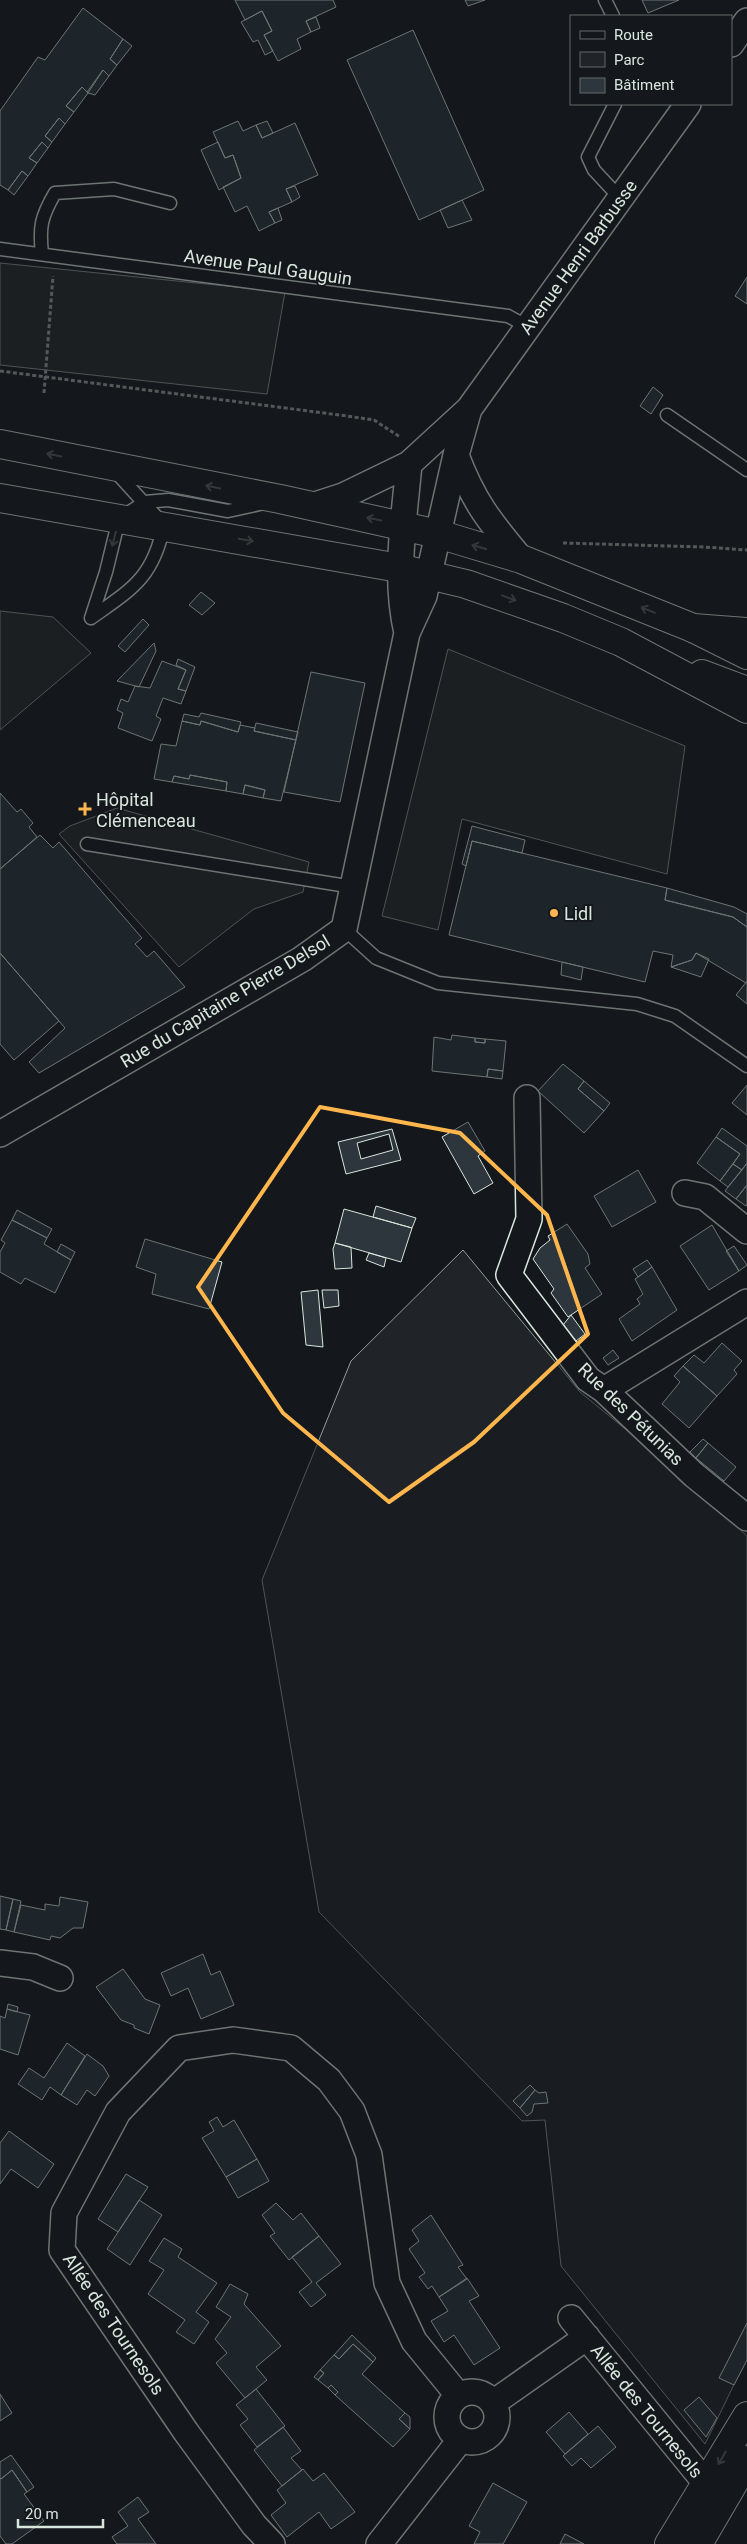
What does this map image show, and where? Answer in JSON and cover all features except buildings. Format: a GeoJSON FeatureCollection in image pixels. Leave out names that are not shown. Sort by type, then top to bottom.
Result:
{"type":"FeatureCollection","features":[{"type":"Feature","properties":{"kind":"main road"},"geometry":{"type":"LineString","coordinates":[[0,444],[112,468],[312,506],[438,534],[521,559],[693,628],[747,655]]}},
{"type":"Feature","properties":{"kind":"main road"},"geometry":{"type":"LineString","coordinates":[[0,498],[164,525],[429,574],[500,594],[747,691]]}},
{"type":"Feature","properties":{"kind":"main road"},"geometry":{"type":"LineString","coordinates":[[693,628],[747,632]]}},
{"type":"Feature","properties":{"kind":"main road"},"geometry":{"type":"LineString","coordinates":[[621,642],[747,709]]}},
{"type":"Feature","properties":{"kind":"main road"},"geometry":{"type":"LineString","coordinates":[[698,2544],[715,2494],[747,2416]]}},
{"type":"Feature","properties":{"kind":"main road"},"geometry":{"type":"LineString","coordinates":[[669,2544],[747,2460]]}},
{"type":"Feature","properties":{"kind":"street"},"geometry":{"type":"LineString","coordinates":[[732,43],[747,21]]}},
{"type":"Feature","properties":{"kind":"street"},"geometry":{"type":"LineString","coordinates":[[732,45],[747,56]]}},
{"type":"Feature","properties":{"kind":"street","name":"Avenue Henri Barbusse"},"geometry":{"type":"LineString","coordinates":[[312,506],[343,496],[469,409],[687,105]]}},
{"type":"Feature","properties":{"kind":"street","name":"Avenue Henri Barbusse"},"geometry":{"type":"LineString","coordinates":[[429,574],[456,455],[469,409]]}},
{"type":"Feature","properties":{"kind":"street","name":"Rue du Capitaine Pierre Delsol"},"geometry":{"type":"LineString","coordinates":[[407,452],[399,568],[399,589],[407,633]]}},
{"type":"Feature","properties":{"kind":"street"},"geometry":{"type":"LineString","coordinates":[[456,455],[466,482],[482,513],[521,559]]}},
{"type":"Feature","properties":{"kind":"street","name":"Rue du Capitaine Pierre Delsol"},"geometry":{"type":"LineString","coordinates":[[0,1134],[302,959],[344,929],[407,633],[424,596],[429,574]]}},
{"type":"Feature","properties":{"kind":"street","name":"Rue des Pétunias"},"geometry":{"type":"LineString","coordinates":[[526,1098],[529,1219],[509,1275],[588,1379],[604,1390],[694,1474],[747,1518]]}},
{"type":"Feature","properties":{"kind":"street"},"geometry":{"type":"LineString","coordinates":[[685,1193],[705,1198],[747,1231]]}},
{"type":"Feature","properties":{"kind":"street"},"geometry":{"type":"LineString","coordinates":[[604,1390],[747,1302]]}},
{"type":"Feature","properties":{"kind":"street"},"geometry":{"type":"LineString","coordinates":[[0,1963],[33,1967],[60,1978]]}},
{"type":"Feature","properties":{"kind":"street","name":"Allée des Tournesols"},"geometry":{"type":"LineString","coordinates":[[272,2544],[254,2525],[186,2432],[62,2250],[64,2213],[118,2112],[179,2048],[233,2040],[291,2048],[330,2080],[352,2111],[369,2155],[387,2283],[414,2341],[458,2395]]}},
{"type":"Feature","properties":{"kind":"street","name":"Allée des Tournesols"},"geometry":{"type":"LineString","coordinates":[[571,2318],[715,2494]]}},
{"type":"Feature","properties":{"kind":"street"},"geometry":{"type":"LineString","coordinates":[[493,2402],[587,2338]]}},
{"type":"Feature","properties":{"kind":"street"},"geometry":{"type":"LineString","coordinates":[[471,2391],[484,2394],[493,2402],[497,2415],[495,2428],[486,2438],[473,2442],[461,2439],[451,2431],[447,2418],[449,2405],[458,2395],[471,2391]]}},
{"type":"Feature","properties":{"kind":"street"},"geometry":{"type":"LineString","coordinates":[[379,2544],[461,2439]]}},
{"type":"Feature","properties":{"kind":"lane"},"geometry":{"type":"LineString","coordinates":[[605,0],[612,15]]}},
{"type":"Feature","properties":{"kind":"lane"},"geometry":{"type":"LineString","coordinates":[[614,105],[588,157],[594,170],[620,198]]}},
{"type":"Feature","properties":{"kind":"lane"},"geometry":{"type":"LineString","coordinates":[[48,255],[40,230],[44,212],[55,193],[114,189],[170,203]]}},
{"type":"Feature","properties":{"kind":"lane","name":"Avenue Paul Gauguin"},"geometry":{"type":"LineString","coordinates":[[0,249],[508,316],[528,328]]}},
{"type":"Feature","properties":{"kind":"lane"},"geometry":{"type":"LineString","coordinates":[[667,415],[747,470]]}},
{"type":"Feature","properties":{"kind":"lane"},"geometry":{"type":"LineString","coordinates":[[112,468],[145,502],[164,525],[160,542],[149,569],[135,587],[91,618],[106,572],[119,519],[145,502],[168,500],[228,511],[280,500]]}},
{"type":"Feature","properties":{"kind":"lane"},"geometry":{"type":"LineString","coordinates":[[87,844],[353,887]]}},
{"type":"Feature","properties":{"kind":"lane"},"geometry":{"type":"LineString","coordinates":[[344,929],[376,958],[438,983],[637,1004],[676,1016],[747,1066]]}},
{"type":"Feature","properties":{"kind":"path"},"geometry":{"type":"LineString","coordinates":[[44,393],[48,255]]}},
{"type":"Feature","properties":{"kind":"path"},"geometry":{"type":"LineString","coordinates":[[0,371],[374,420],[407,452]]}},
{"type":"Feature","properties":{"kind":"path"},"geometry":{"type":"LineString","coordinates":[[572,544],[704,547],[747,550]]}},
{"type":"Feature","properties":{"kind":"highlighted area"},"geometry":{"type":"Polygon","coordinates":[[[320,1107],[460,1133],[547,1215],[588,1334],[474,1442],[389,1502],[283,1413],[198,1287],[320,1107]]]}},
{"type":"Feature","properties":{"kind":"green space"},"geometry":{"type":"Polygon","coordinates":[[[463,1250],[580,1392],[667,1463],[747,1536],[747,2358],[705,2444],[561,2266],[545,2120],[522,2121],[319,1912],[262,1580],[351,1361],[463,1250]]]}},
{"type":"Feature","properties":{"kind":"shaded area"},"geometry":{"type":"Polygon","coordinates":[[[0,263],[285,292],[267,394],[0,365],[0,263]]]}},
{"type":"Feature","properties":{"kind":"shaded area"},"geometry":{"type":"Polygon","coordinates":[[[0,611],[53,617],[91,653],[0,730],[0,611]]]}},
{"type":"Feature","properties":{"kind":"shaded area"},"geometry":{"type":"Polygon","coordinates":[[[448,649],[685,746],[667,874],[462,819],[438,930],[382,916],[448,649]]]}},
{"type":"Feature","properties":{"kind":"shaded area"},"geometry":{"type":"Polygon","coordinates":[[[117,808],[309,862],[303,892],[254,909],[179,967],[59,834],[70,826],[117,808]]]}},
{"type":"Feature","properties":{"kind":"place","name":"Hôpital Clémenceau"},"geometry":{"type":"Point","coordinates":[85,809]}},
{"type":"Feature","properties":{"kind":"place","name":"Lidl"},"geometry":{"type":"Point","coordinates":[554,913]}}]}
